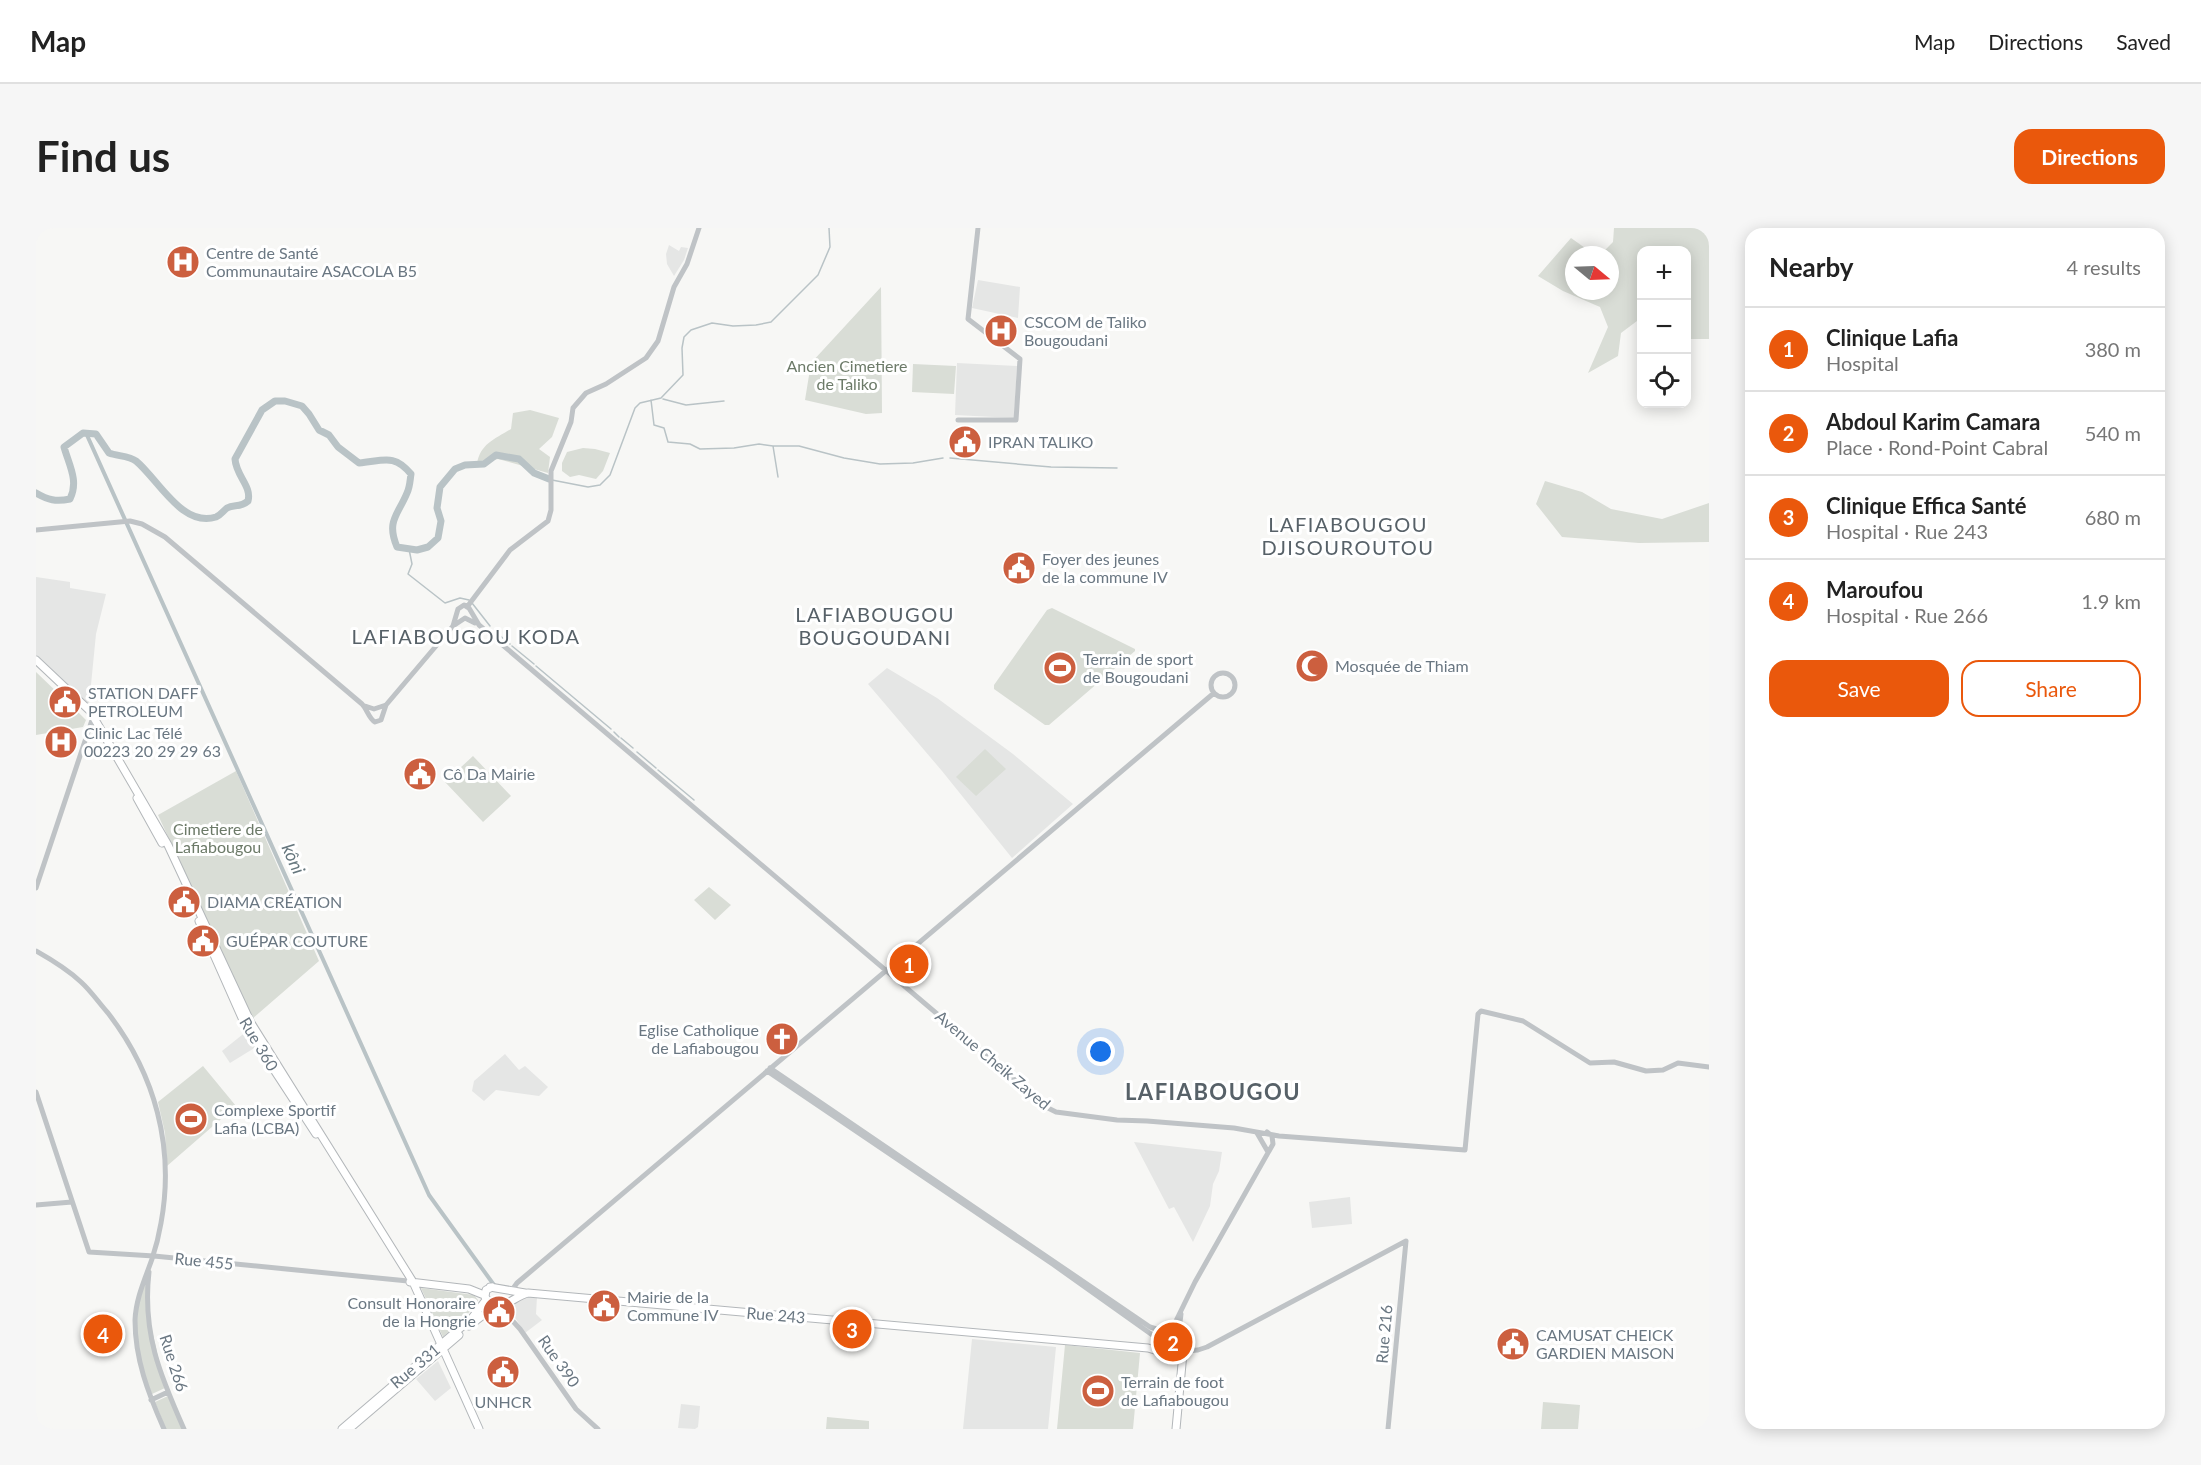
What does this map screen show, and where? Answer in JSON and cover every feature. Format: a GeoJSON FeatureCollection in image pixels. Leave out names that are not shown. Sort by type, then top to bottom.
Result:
{"type":"FeatureCollection","features":[{"type":"Feature","properties":{"kind":"main road","name":"Rue 360"},"geometry":{"type":"LineString","coordinates":[[36,660],[90,711],[164,847],[246,1027],[410,1282],[477,1429]]}},
{"type":"Feature","properties":{"kind":"main road","name":"Rue 360"},"geometry":{"type":"LineString","coordinates":[[36,665],[93,719]]}},
{"type":"Feature","properties":{"kind":"main road","name":"Rue 455"},"geometry":{"type":"LineString","coordinates":[[410,1282],[469,1289],[498,1306]]}},
{"type":"Feature","properties":{"kind":"main road","name":"Rue 243"},"geometry":{"type":"LineString","coordinates":[[469,1289],[492,1287],[512,1292],[1148,1348],[1161,1352]]}},
{"type":"Feature","properties":{"kind":"main road","name":"Rue 331"},"geometry":{"type":"LineString","coordinates":[[349,1429],[472,1318],[485,1297],[486,1290],[492,1287]]}},
{"type":"Feature","properties":{"kind":"main road"},"geometry":{"type":"LineString","coordinates":[[498,1306],[512,1292]]}},
{"type":"Feature","properties":{"kind":"main road","name":"Rue 331"},"geometry":{"type":"LineString","coordinates":[[342,1429],[441,1348],[498,1306]]}},
{"type":"Feature","properties":{"kind":"main road"},"geometry":{"type":"LineString","coordinates":[[1148,1348],[1158,1340],[1163,1331],[1173,1327],[1183,1332],[1187,1349],[1180,1378],[1176,1429]]}},
{"type":"Feature","properties":{"kind":"main road"},"geometry":{"type":"LineString","coordinates":[[1158,1340],[1161,1352],[1172,1357],[1180,1378]]}},
{"type":"Feature","properties":{"kind":"main road"},"geometry":{"type":"LineString","coordinates":[[1172,1357],[1187,1349]]}},
{"type":"Feature","properties":{"kind":"street"},"geometry":{"type":"LineString","coordinates":[[374,711],[386,705],[453,626],[468,617],[468,609],[510,550],[548,521],[551,510],[551,471],[573,408],[586,393],[606,384],[646,358],[658,341],[674,287],[687,264],[699,228]]}},
{"type":"Feature","properties":{"kind":"street"},"geometry":{"type":"LineString","coordinates":[[958,420],[1016,420],[1020,359],[968,319],[978,228]]}},
{"type":"Feature","properties":{"kind":"street"},"geometry":{"type":"LineString","coordinates":[[36,530],[123,521],[142,524],[165,537],[362,704],[374,711],[381,711],[382,718]]}},
{"type":"Feature","properties":{"kind":"street"},"geometry":{"type":"LineString","coordinates":[[453,626],[459,607],[468,609],[479,625]]}},
{"type":"Feature","properties":{"kind":"street"},"geometry":{"type":"LineString","coordinates":[[457,613],[460,618],[479,625]]}},
{"type":"Feature","properties":{"kind":"street","name":"Avenue Cheik Zayed"},"geometry":{"type":"LineString","coordinates":[[479,625],[1048,1108],[1056,1112],[1118,1120],[1267,1132]]}},
{"type":"Feature","properties":{"kind":"street"},"geometry":{"type":"LineString","coordinates":[[1227,674],[1233,678],[1236,686],[1232,694],[1222,697],[1214,693],[1211,685],[1217,675],[1227,674]]}},
{"type":"Feature","properties":{"kind":"street"},"geometry":{"type":"LineString","coordinates":[[513,1320],[512,1292],[885,970],[1214,693]]}},
{"type":"Feature","properties":{"kind":"street"},"geometry":{"type":"LineString","coordinates":[[374,711],[374,721],[379,721],[386,705]]}},
{"type":"Feature","properties":{"kind":"street"},"geometry":{"type":"LineString","coordinates":[[36,888],[93,719]]}},
{"type":"Feature","properties":{"kind":"street","name":"Rue 266"},"geometry":{"type":"LineString","coordinates":[[36,951],[80,981],[99,1002],[129,1046],[156,1100],[167,1172],[154,1256],[138,1297],[135,1318],[142,1375],[164,1429]]}},
{"type":"Feature","properties":{"kind":"street"},"geometry":{"type":"LineString","coordinates":[[1267,1132],[1279,1136],[1465,1150],[1478,1014],[1481,1011],[1523,1021],[1590,1062],[1614,1062],[1646,1071],[1663,1070],[1678,1063],[1709,1067]]}},
{"type":"Feature","properties":{"kind":"street"},"geometry":{"type":"LineString","coordinates":[[769,1069],[1150,1327],[1163,1331]]}},
{"type":"Feature","properties":{"kind":"street"},"geometry":{"type":"LineString","coordinates":[[769,1069],[1158,1340]]}},
{"type":"Feature","properties":{"kind":"street","name":"Rue 455"},"geometry":{"type":"LineString","coordinates":[[36,1092],[89,1252],[154,1256],[410,1282]]}},
{"type":"Feature","properties":{"kind":"street"},"geometry":{"type":"LineString","coordinates":[[1267,1132],[1263,1136],[1268,1144]]}},
{"type":"Feature","properties":{"kind":"street"},"geometry":{"type":"LineString","coordinates":[[1173,1327],[1268,1152],[1268,1144],[1272,1136],[1267,1132]]}},
{"type":"Feature","properties":{"kind":"street"},"geometry":{"type":"LineString","coordinates":[[1257,1133],[1268,1144]]}},
{"type":"Feature","properties":{"kind":"street"},"geometry":{"type":"LineString","coordinates":[[1268,1144],[1279,1136]]}},
{"type":"Feature","properties":{"kind":"street"},"geometry":{"type":"LineString","coordinates":[[36,1205],[72,1202]]}},
{"type":"Feature","properties":{"kind":"street","name":"Rue 216"},"geometry":{"type":"LineString","coordinates":[[1187,1349],[1198,1350],[1206,1347],[1406,1241],[1388,1429]]}},
{"type":"Feature","properties":{"kind":"street","name":"Rue 266"},"geometry":{"type":"LineString","coordinates":[[149,1267],[147,1308],[151,1345],[184,1429]]}},
{"type":"Feature","properties":{"kind":"street"},"geometry":{"type":"LineString","coordinates":[[1183,1332],[1180,1322],[1187,1298]]}},
{"type":"Feature","properties":{"kind":"street","name":"Rue 390"},"geometry":{"type":"LineString","coordinates":[[498,1306],[513,1320],[576,1409],[598,1429]]}},
{"type":"Feature","properties":{"kind":"street"},"geometry":{"type":"LineString","coordinates":[[151,1400],[168,1392]]}},
{"type":"Feature","properties":{"kind":"shaded area"},"geometry":{"type":"Polygon","coordinates":[[[669,245],[679,251],[681,247],[688,248],[674,276],[667,264],[666,254],[669,245]]]}},
{"type":"Feature","properties":{"kind":"shaded area"},"geometry":{"type":"Polygon","coordinates":[[[978,280],[1020,287],[1018,318],[972,308],[978,280]]]}},
{"type":"Feature","properties":{"kind":"shaded area"},"geometry":{"type":"Polygon","coordinates":[[[957,363],[1017,366],[1014,418],[955,415],[957,363]]]}},
{"type":"Feature","properties":{"kind":"shaded area"},"geometry":{"type":"Polygon","coordinates":[[[36,577],[70,582],[70,588],[106,594],[96,634],[89,705],[36,655],[36,577]]]}},
{"type":"Feature","properties":{"kind":"shaded area"},"geometry":{"type":"Polygon","coordinates":[[[887,668],[937,698],[1013,754],[1073,804],[1012,858],[868,684],[887,668]]]}},
{"type":"Feature","properties":{"kind":"shaded area"},"geometry":{"type":"Polygon","coordinates":[[[247,1031],[256,1047],[230,1063],[222,1051],[247,1031]]]}},
{"type":"Feature","properties":{"kind":"shaded area"},"geometry":{"type":"Polygon","coordinates":[[[505,1054],[519,1070],[525,1066],[548,1087],[539,1096],[496,1090],[484,1101],[472,1091],[474,1081],[505,1054]]]}},
{"type":"Feature","properties":{"kind":"shaded area"},"geometry":{"type":"Polygon","coordinates":[[[1134,1142],[1222,1152],[1219,1171],[1213,1184],[1210,1206],[1193,1242],[1174,1207],[1169,1209],[1134,1142]]]}},
{"type":"Feature","properties":{"kind":"shaded area"},"geometry":{"type":"Polygon","coordinates":[[[1350,1197],[1352,1224],[1312,1228],[1309,1202],[1350,1197]]]}},
{"type":"Feature","properties":{"kind":"shaded area"},"geometry":{"type":"Polygon","coordinates":[[[520,1297],[537,1297],[536,1314],[542,1320],[525,1333],[512,1313],[511,1303],[520,1297]]]}},
{"type":"Feature","properties":{"kind":"shaded area"},"geometry":{"type":"Polygon","coordinates":[[[972,1339],[1056,1347],[1048,1429],[963,1429],[972,1339]]]}},
{"type":"Feature","properties":{"kind":"shaded area"},"geometry":{"type":"Polygon","coordinates":[[[438,1361],[451,1388],[435,1401],[416,1379],[438,1361]]]}},
{"type":"Feature","properties":{"kind":"shaded area"},"geometry":{"type":"Polygon","coordinates":[[[681,1404],[700,1406],[698,1427],[695,1429],[678,1428],[681,1404]]]}},
{"type":"Feature","properties":{"kind":"green space"},"geometry":{"type":"Polygon","coordinates":[[[1614,228],[1709,228],[1709,339],[1691,339],[1691,246],[1637,246],[1637,321],[1621,333],[1618,356],[1588,373],[1608,327],[1600,307],[1584,300],[1619,300],[1619,246],[1609,246],[1613,242],[1614,228]]]}},
{"type":"Feature","properties":{"kind":"green space"},"geometry":{"type":"Polygon","coordinates":[[[1571,238],[1582,246],[1565,246],[1565,292],[1538,276],[1571,238]]]}},
{"type":"Feature","properties":{"kind":"green space","name":"Ancien Cimetiere de Taliko"},"geometry":{"type":"Polygon","coordinates":[[[881,287],[882,413],[866,414],[805,400],[811,363],[881,287]]]}},
{"type":"Feature","properties":{"kind":"green space"},"geometry":{"type":"Polygon","coordinates":[[[913,364],[956,366],[954,394],[912,392],[913,364]]]}},
{"type":"Feature","properties":{"kind":"green space"},"geometry":{"type":"Polygon","coordinates":[[[530,410],[559,418],[552,437],[539,449],[550,457],[548,473],[498,459],[477,464],[485,447],[511,429],[513,413],[530,410]]]}},
{"type":"Feature","properties":{"kind":"green space"},"geometry":{"type":"Polygon","coordinates":[[[583,448],[610,453],[603,471],[596,479],[579,475],[570,477],[562,471],[562,463],[567,452],[583,448]]]}},
{"type":"Feature","properties":{"kind":"green space"},"geometry":{"type":"Polygon","coordinates":[[[1545,481],[1582,492],[1611,509],[1662,519],[1709,503],[1709,542],[1639,543],[1562,537],[1536,504],[1545,481]]]}},
{"type":"Feature","properties":{"kind":"green space","name":"Terrain de sport de Bougoudani"},"geometry":{"type":"Polygon","coordinates":[[[1052,608],[1135,651],[1049,725],[1045,725],[994,689],[994,685],[1047,610],[1052,608]]]}},
{"type":"Feature","properties":{"kind":"green space"},"geometry":{"type":"Polygon","coordinates":[[[36,672],[61,696],[56,701],[69,715],[75,709],[86,720],[83,727],[36,735],[36,672]]]}},
{"type":"Feature","properties":{"kind":"green space"},"geometry":{"type":"Polygon","coordinates":[[[985,749],[1006,769],[976,796],[956,777],[985,749]]]}},
{"type":"Feature","properties":{"kind":"green space"},"geometry":{"type":"Polygon","coordinates":[[[473,756],[511,796],[483,822],[445,782],[473,756]]]}},
{"type":"Feature","properties":{"kind":"green space","name":"Cimetiere de Lafiabougou"},"geometry":{"type":"Polygon","coordinates":[[[236,771],[319,961],[252,1019],[158,815],[236,771]]]}},
{"type":"Feature","properties":{"kind":"green space"},"geometry":{"type":"Polygon","coordinates":[[[709,887],[731,905],[715,920],[694,900],[709,887]]]}},
{"type":"Feature","properties":{"kind":"green space","name":"Complexe Sportif Lafia (LCBA)"},"geometry":{"type":"Polygon","coordinates":[[[203,1066],[236,1106],[167,1166],[165,1133],[158,1102],[203,1066]]]}},
{"type":"Feature","properties":{"kind":"green space"},"geometry":{"type":"Polygon","coordinates":[[[147,1276],[146,1303],[165,1388],[152,1394],[142,1363],[137,1330],[138,1308],[147,1276]]]}},
{"type":"Feature","properties":{"kind":"green space"},"geometry":{"type":"Polygon","coordinates":[[[421,1288],[474,1295],[478,1304],[443,1337],[421,1288]]]}},
{"type":"Feature","properties":{"kind":"green space"},"geometry":{"type":"Polygon","coordinates":[[[1173,1330],[1178,1331],[1184,1337],[1184,1347],[1178,1353],[1173,1354],[1168,1353],[1162,1347],[1161,1342],[1162,1337],[1168,1331],[1173,1330]]]}},
{"type":"Feature","properties":{"kind":"green space","name":"Terrain de foot de Lafiabougou"},"geometry":{"type":"Polygon","coordinates":[[[1065,1345],[1140,1353],[1133,1429],[1057,1429],[1065,1345]]]}},
{"type":"Feature","properties":{"kind":"green space"},"geometry":{"type":"Polygon","coordinates":[[[168,1396],[183,1429],[166,1429],[155,1402],[168,1396]]]}},
{"type":"Feature","properties":{"kind":"green space"},"geometry":{"type":"Polygon","coordinates":[[[1543,1402],[1580,1405],[1578,1429],[1541,1429],[1543,1402]]]}},
{"type":"Feature","properties":{"kind":"green space"},"geometry":{"type":"Polygon","coordinates":[[[827,1417],[869,1421],[869,1429],[826,1429],[827,1417]]]}},
{"type":"Feature","properties":{"kind":"waterway"},"geometry":{"type":"LineString","coordinates":[[552,480],[588,487],[600,485],[610,475],[635,408],[640,403],[661,398],[683,375],[684,337],[691,330],[712,323],[733,326],[771,322],[818,275],[830,247],[829,228]]}},
{"type":"Feature","properties":{"kind":"waterway"},"geometry":{"type":"LineString","coordinates":[[663,399],[686,405],[724,401]]}},
{"type":"Feature","properties":{"kind":"waterway"},"geometry":{"type":"LineString","coordinates":[[651,400],[654,425],[664,428],[668,442],[690,444],[700,449],[734,448],[759,444],[799,446],[844,458],[880,464],[913,463],[943,458]]}},
{"type":"Feature","properties":{"kind":"waterway"},"geometry":{"type":"LineString","coordinates":[[36,493],[52,500],[70,499],[74,486],[64,447],[83,433],[96,434],[109,453],[136,461],[182,509],[204,518],[216,517],[227,508],[248,501],[248,490],[238,471],[235,459],[262,410],[275,401],[285,401],[302,406],[319,430],[329,435],[338,447],[359,463],[393,461],[405,467],[411,474],[408,491],[393,524],[397,547],[417,550],[428,547],[438,538],[441,521],[437,508],[440,487],[455,469],[465,465],[484,464],[496,455],[519,459],[534,473],[549,479]]}},
{"type":"Feature","properties":{"kind":"waterway","name":"kôni"},"geometry":{"type":"LineString","coordinates":[[86,433],[429,1195],[494,1285]]}},
{"type":"Feature","properties":{"kind":"waterway"},"geometry":{"type":"LineString","coordinates":[[773,446],[778,477]]}},
{"type":"Feature","properties":{"kind":"waterway"},"geometry":{"type":"LineString","coordinates":[[950,458],[1051,467],[1117,468]]}},
{"type":"Feature","properties":{"kind":"waterway"},"geometry":{"type":"LineString","coordinates":[[409,549],[412,564],[408,574],[445,603],[460,598],[469,600]]}},
{"type":"Feature","properties":{"kind":"waterway"},"geometry":{"type":"LineString","coordinates":[[472,603],[490,626]]}},
{"type":"Feature","properties":{"kind":"waterway"},"geometry":{"type":"LineString","coordinates":[[498,634],[510,644]]}},
{"type":"Feature","properties":{"kind":"waterway"},"geometry":{"type":"LineString","coordinates":[[512,646],[534,664]]}},
{"type":"Feature","properties":{"kind":"waterway"},"geometry":{"type":"LineString","coordinates":[[536,666],[611,729]]}},
{"type":"Feature","properties":{"kind":"waterway"},"geometry":{"type":"LineString","coordinates":[[614,732],[619,737]]}},
{"type":"Feature","properties":{"kind":"waterway"},"geometry":{"type":"LineString","coordinates":[[621,738],[633,748]]}},
{"type":"Feature","properties":{"kind":"waterway"},"geometry":{"type":"LineString","coordinates":[[637,752],[656,768]]}},
{"type":"Feature","properties":{"kind":"waterway"},"geometry":{"type":"LineString","coordinates":[[658,770],[694,800]]}},
{"type":"Feature","properties":{"kind":"place","name":"Centre de Santé Communautaire ASACOLA B5"},"geometry":{"type":"Point","coordinates":[183,262]}},
{"type":"Feature","properties":{"kind":"place","name":"CSCOM de Taliko Bougoudani"},"geometry":{"type":"Point","coordinates":[1001,331]}},
{"type":"Feature","properties":{"kind":"place","name":"IPRAN TALIKO"},"geometry":{"type":"Point","coordinates":[965,442]}},
{"type":"Feature","properties":{"kind":"place","name":"Foyer des jeunes de la commune IV"},"geometry":{"type":"Point","coordinates":[1019,568]}},
{"type":"Feature","properties":{"kind":"place","name":"Mosquée de Thiam"},"geometry":{"type":"Point","coordinates":[1312,666]}},
{"type":"Feature","properties":{"kind":"place","name":"Terrain de sport de Bougoudani"},"geometry":{"type":"Point","coordinates":[1060,668]}},
{"type":"Feature","properties":{"kind":"place","name":"STATION DAFF PETROLEUM"},"geometry":{"type":"Point","coordinates":[65,702]}},
{"type":"Feature","properties":{"kind":"place","name":"Clinic Lac Télé 00223 20 29 29 63"},"geometry":{"type":"Point","coordinates":[61,742]}},
{"type":"Feature","properties":{"kind":"place","name":"Cô Da Mairie"},"geometry":{"type":"Point","coordinates":[420,774]}},
{"type":"Feature","properties":{"kind":"place","name":"DIAMA CRÉATION"},"geometry":{"type":"Point","coordinates":[184,902]}},
{"type":"Feature","properties":{"kind":"place","name":"GUÉPAR COUTURE"},"geometry":{"type":"Point","coordinates":[203,941]}},
{"type":"Feature","properties":{"kind":"place","name":"Clinique Lafia"},"geometry":{"type":"Point","coordinates":[909,964]}},
{"type":"Feature","properties":{"kind":"place","name":"Eglise Catholique de Lafiabougou"},"geometry":{"type":"Point","coordinates":[782,1039]}},
{"type":"Feature","properties":{"kind":"place","name":"Complexe Sportif Lafia (LCBA)"},"geometry":{"type":"Point","coordinates":[191,1119]}},
{"type":"Feature","properties":{"kind":"place","name":"Mairie de la Commune IV"},"geometry":{"type":"Point","coordinates":[604,1306]}},
{"type":"Feature","properties":{"kind":"place","name":"Consult Honoraire de la Hongrie"},"geometry":{"type":"Point","coordinates":[499,1312]}},
{"type":"Feature","properties":{"kind":"place","name":"Clinique Effica Santé"},"geometry":{"type":"Point","coordinates":[852,1329]}},
{"type":"Feature","properties":{"kind":"place","name":"Maroufou"},"geometry":{"type":"Point","coordinates":[103,1334]}},
{"type":"Feature","properties":{"kind":"place","name":"Abdoul Karim Camara"},"geometry":{"type":"Point","coordinates":[1173,1342]}},
{"type":"Feature","properties":{"kind":"place","name":"CAMUSAT CHEICK GARDIEN MAISON"},"geometry":{"type":"Point","coordinates":[1513,1344]}},
{"type":"Feature","properties":{"kind":"place","name":"UNHCR"},"geometry":{"type":"Point","coordinates":[503,1372]}},
{"type":"Feature","properties":{"kind":"place","name":"Terrain de foot de Lafiabougou"},"geometry":{"type":"Point","coordinates":[1098,1391]}},
{"type":"Feature","properties":{"kind":"district","name":"LAFIABOUGOU DJISOUROUTOU"},"geometry":{"type":"Point","coordinates":[1348,536]}},
{"type":"Feature","properties":{"kind":"district","name":"LAFIABOUGOU BOUGOUDANI"},"geometry":{"type":"Point","coordinates":[875,626]}},
{"type":"Feature","properties":{"kind":"district","name":"LAFIABOUGOU KODA"},"geometry":{"type":"Point","coordinates":[466,637]}},
{"type":"Feature","properties":{"kind":"district","name":"LAFIABOUGOU"},"geometry":{"type":"Point","coordinates":[1213,1092]}}]}
